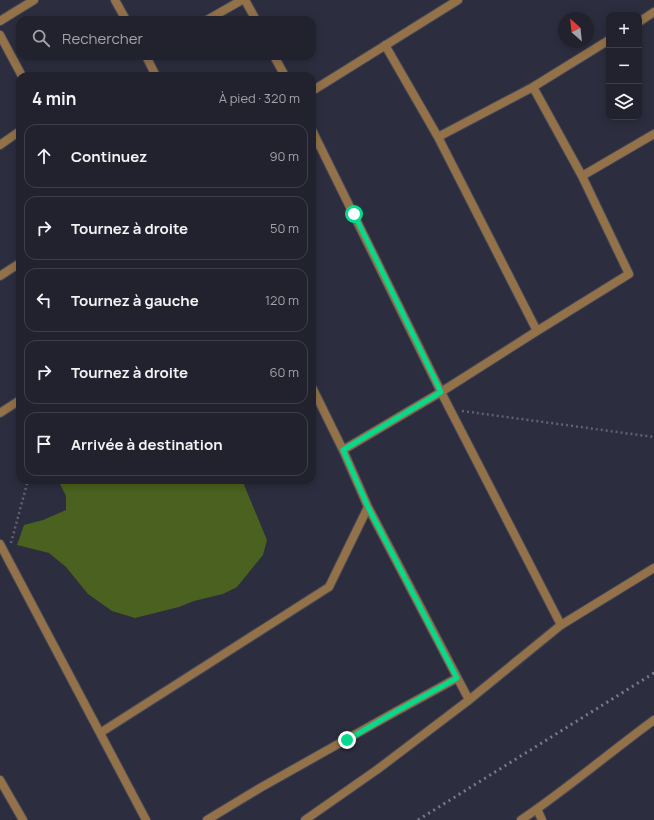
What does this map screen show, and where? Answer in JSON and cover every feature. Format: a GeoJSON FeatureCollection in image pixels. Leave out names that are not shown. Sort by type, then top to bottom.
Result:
{"type":"FeatureCollection","features":[{"type":"Feature","properties":{"kind":"street"},"geometry":{"type":"LineString","coordinates":[[0,21],[34,0]]}},
{"type":"Feature","properties":{"kind":"street"},"geometry":{"type":"LineString","coordinates":[[115,0],[124,16]]}},
{"type":"Feature","properties":{"kind":"street"},"geometry":{"type":"LineString","coordinates":[[214,16],[242,0]]}},
{"type":"Feature","properties":{"kind":"street"},"geometry":{"type":"LineString","coordinates":[[245,0],[254,16]]}},
{"type":"Feature","properties":{"kind":"street"},"geometry":{"type":"LineString","coordinates":[[316,88],[458,0]]}},
{"type":"Feature","properties":{"kind":"street"},"geometry":{"type":"LineString","coordinates":[[642,20],[654,12]]}},
{"type":"Feature","properties":{"kind":"street"},"geometry":{"type":"LineString","coordinates":[[0,35],[20,72]]}},
{"type":"Feature","properties":{"kind":"street"},"geometry":{"type":"LineString","coordinates":[[438,137],[533,87],[606,42]]}},
{"type":"Feature","properties":{"kind":"street"},"geometry":{"type":"LineString","coordinates":[[385,45],[438,137],[536,331]]}},
{"type":"Feature","properties":{"kind":"street"},"geometry":{"type":"LineString","coordinates":[[148,60],[154,72]]}},
{"type":"Feature","properties":{"kind":"street"},"geometry":{"type":"LineString","coordinates":[[276,60],[283,72]]}},
{"type":"Feature","properties":{"kind":"street"},"geometry":{"type":"LineString","coordinates":[[343,450],[441,392],[629,274],[582,176],[533,87]]}},
{"type":"Feature","properties":{"kind":"street"},"geometry":{"type":"LineString","coordinates":[[0,145],[16,134]]}},
{"type":"Feature","properties":{"kind":"street"},"geometry":{"type":"LineString","coordinates":[[582,176],[654,134]]}},
{"type":"Feature","properties":{"kind":"street"},"geometry":{"type":"LineString","coordinates":[[316,138],[450,410],[561,625]]}},
{"type":"Feature","properties":{"kind":"street"},"geometry":{"type":"LineString","coordinates":[[0,276],[16,266]]}},
{"type":"Feature","properties":{"kind":"street"},"geometry":{"type":"LineString","coordinates":[[316,395],[343,450],[368,507],[469,700]]}},
{"type":"Feature","properties":{"kind":"street"},"geometry":{"type":"LineString","coordinates":[[0,413],[16,403]]}},
{"type":"Feature","properties":{"kind":"street"},"geometry":{"type":"LineString","coordinates":[[100,733],[329,587],[368,507]]}},
{"type":"Feature","properties":{"kind":"street"},"geometry":{"type":"LineString","coordinates":[[0,544],[146,820]]}},
{"type":"Feature","properties":{"kind":"street"},"geometry":{"type":"LineString","coordinates":[[305,820],[378,769],[469,700],[561,625],[654,568]]}},
{"type":"Feature","properties":{"kind":"street"},"geometry":{"type":"LineString","coordinates":[[207,820],[260,788],[457,678]]}},
{"type":"Feature","properties":{"kind":"street"},"geometry":{"type":"LineString","coordinates":[[521,820],[567,787],[654,720]]}},
{"type":"Feature","properties":{"kind":"street"},"geometry":{"type":"LineString","coordinates":[[0,780],[23,820]]}},
{"type":"Feature","properties":{"kind":"street"},"geometry":{"type":"LineString","coordinates":[[537,809],[542,820]]}},
{"type":"Feature","properties":{"kind":"path"},"geometry":{"type":"LineString","coordinates":[[450,410],[654,437]]}},
{"type":"Feature","properties":{"kind":"path"},"geometry":{"type":"LineString","coordinates":[[7,557],[27,484]]}},
{"type":"Feature","properties":{"kind":"green space"},"geometry":{"type":"Polygon","coordinates":[[[60,484],[244,484],[267,540],[263,555],[237,587],[223,594],[135,618],[112,611],[88,594],[66,567],[49,553],[17,545],[24,525],[43,520],[66,510],[66,496],[60,484]]]}},
{"type":"Feature","properties":{"kind":"railway"},"geometry":{"type":"LineString","coordinates":[[418,820],[654,673]]}},
{"type":"Feature","properties":{"kind":"route"},"geometry":{"type":"LineString","coordinates":[[347,740],[457,678],[368,507],[343,450],[441,392],[354,214]]}}]}
